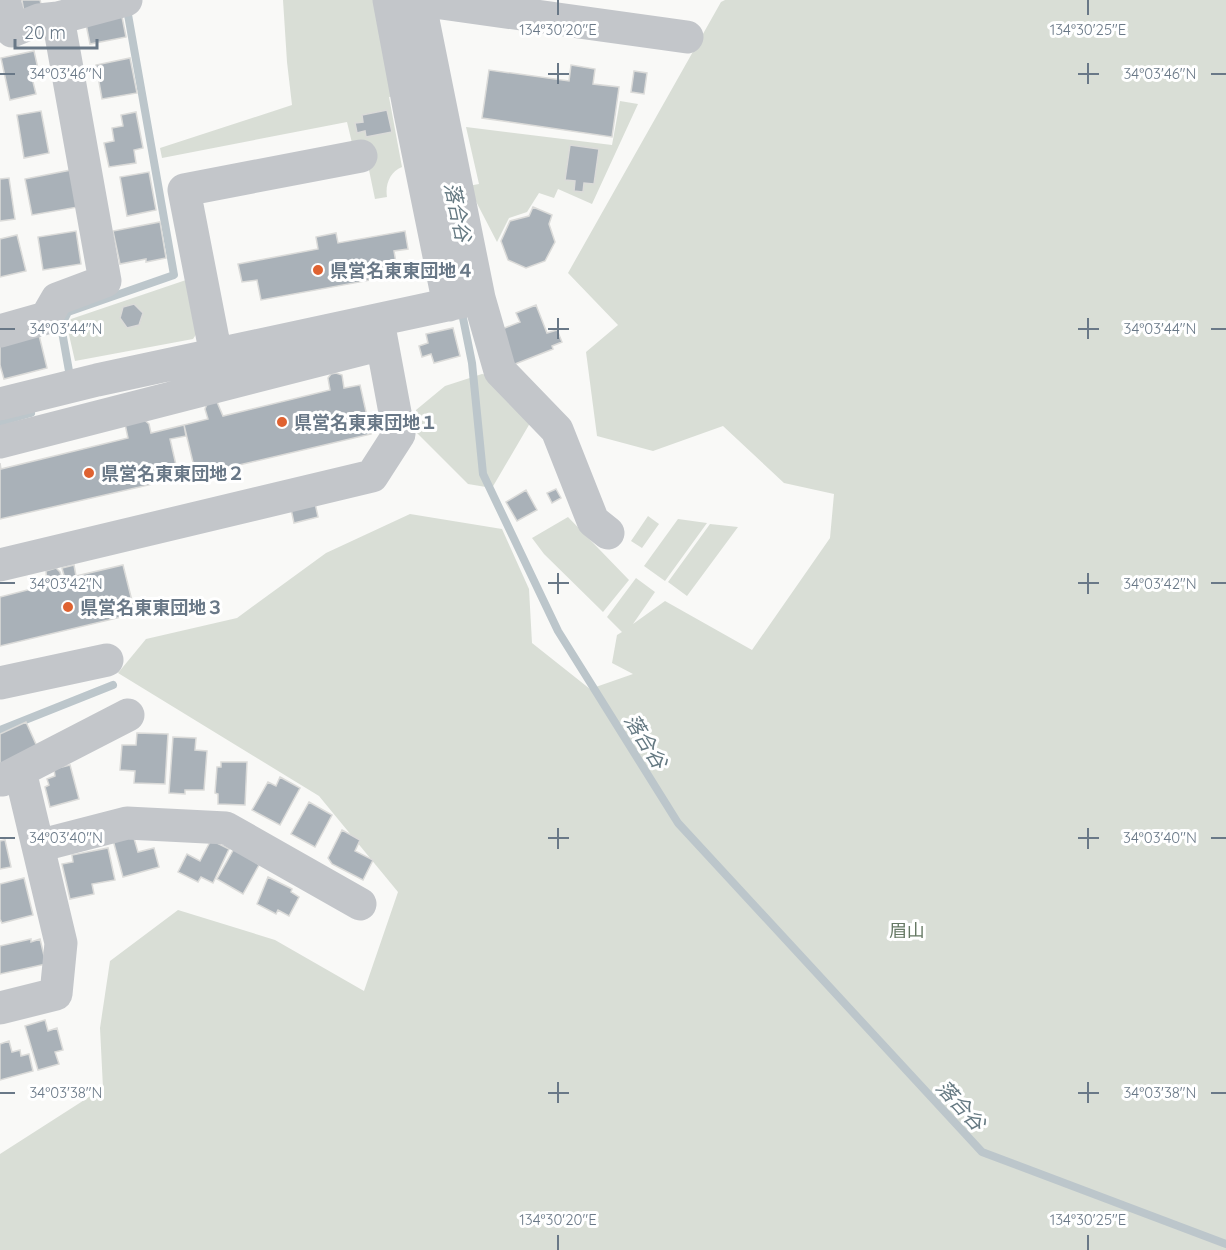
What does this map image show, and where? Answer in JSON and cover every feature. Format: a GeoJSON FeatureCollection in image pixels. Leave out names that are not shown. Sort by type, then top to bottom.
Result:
{"type":"FeatureCollection","features":[{"type":"Feature","properties":{"kind":"street"},"geometry":{"type":"LineString","coordinates":[[4,0],[12,31],[39,20],[58,18],[126,0]]}},
{"type":"Feature","properties":{"kind":"street"},"geometry":{"type":"LineString","coordinates":[[389,0],[410,113],[463,302],[500,371],[557,430],[593,521],[608,533]]}},
{"type":"Feature","properties":{"kind":"street"},"geometry":{"type":"LineString","coordinates":[[463,302],[420,0],[687,37]]}},
{"type":"Feature","properties":{"kind":"street"},"geometry":{"type":"LineString","coordinates":[[0,331],[46,318],[57,299],[105,281],[58,18]]}},
{"type":"Feature","properties":{"kind":"street"},"geometry":{"type":"LineString","coordinates":[[216,355],[184,190],[361,156]]}},
{"type":"Feature","properties":{"kind":"street"},"geometry":{"type":"LineString","coordinates":[[0,442],[105,415],[380,333],[463,302]]}},
{"type":"Feature","properties":{"kind":"street"},"geometry":{"type":"LineString","coordinates":[[0,404],[97,380],[216,355],[380,333]]}},
{"type":"Feature","properties":{"kind":"street"},"geometry":{"type":"LineString","coordinates":[[0,565],[372,476],[399,434],[380,333]]}},
{"type":"Feature","properties":{"kind":"street"},"geometry":{"type":"LineString","coordinates":[[97,380],[105,415]]}},
{"type":"Feature","properties":{"kind":"street"},"geometry":{"type":"LineString","coordinates":[[0,683],[107,660]]}},
{"type":"Feature","properties":{"kind":"street"},"geometry":{"type":"LineString","coordinates":[[0,1008],[56,994],[61,943],[38,846],[10,776],[128,715]]}},
{"type":"Feature","properties":{"kind":"street"},"geometry":{"type":"LineString","coordinates":[[38,846],[127,823],[192,838],[226,828],[360,904]]}},
{"type":"Feature","properties":{"kind":"green space"},"geometry":{"type":"Polygon","coordinates":[[[283,0],[381,0],[399,96],[389,97],[402,167],[389,179],[387,197],[375,199],[363,141],[352,143],[347,122],[162,158],[160,148],[292,105],[283,0]]]}},
{"type":"Feature","properties":{"kind":"green space","name":"眉山"},"geometry":{"type":"Polygon","coordinates":[[[725,0],[1226,0],[1226,1250],[0,1250],[0,1154],[103,1088],[100,1028],[110,961],[178,910],[275,940],[364,991],[398,892],[319,796],[118,673],[146,639],[237,618],[326,553],[410,514],[502,529],[529,589],[532,643],[590,689],[633,674],[612,663],[617,635],[622,632],[607,617],[636,578],[655,592],[633,624],[665,601],[752,650],[830,538],[834,494],[784,483],[723,426],[653,451],[597,436],[586,352],[618,325],[568,273],[721,2],[725,0]]]}},
{"type":"Feature","properties":{"kind":"green space"},"geometry":{"type":"Polygon","coordinates":[[[620,101],[638,104],[592,204],[558,189],[554,198],[539,193],[527,212],[509,218],[497,242],[468,186],[479,184],[466,127],[612,145],[620,101]]]}},
{"type":"Feature","properties":{"kind":"green space"},"geometry":{"type":"Polygon","coordinates":[[[186,280],[197,333],[193,339],[75,361],[67,326],[71,319],[186,280]]]}},
{"type":"Feature","properties":{"kind":"green space"},"geometry":{"type":"Polygon","coordinates":[[[482,374],[500,377],[533,418],[492,488],[468,484],[415,431],[416,410],[445,386],[482,374]]]}},
{"type":"Feature","properties":{"kind":"green space"},"geometry":{"type":"Polygon","coordinates":[[[648,516],[659,524],[642,548],[631,541],[648,516]]]}},
{"type":"Feature","properties":{"kind":"green space"},"geometry":{"type":"Polygon","coordinates":[[[568,517],[629,580],[603,612],[544,554],[532,538],[568,517]]]}},
{"type":"Feature","properties":{"kind":"green space"},"geometry":{"type":"Polygon","coordinates":[[[678,519],[707,523],[665,581],[644,566],[678,519]]]}},
{"type":"Feature","properties":{"kind":"green space"},"geometry":{"type":"Polygon","coordinates":[[[710,524],[738,527],[687,596],[668,582],[710,524]]]}},
{"type":"Feature","properties":{"kind":"building"},"geometry":{"type":"Polygon","coordinates":[[[22,0],[40,0],[42,8],[24,12],[22,0]]]}},
{"type":"Feature","properties":{"kind":"building"},"geometry":{"type":"Polygon","coordinates":[[[121,12],[126,37],[90,44],[85,19],[121,12]]]}},
{"type":"Feature","properties":{"kind":"building"},"geometry":{"type":"Polygon","coordinates":[[[34,51],[39,73],[31,74],[36,94],[10,100],[1,58],[34,51]]]}},
{"type":"Feature","properties":{"kind":"building"},"geometry":{"type":"Polygon","coordinates":[[[130,58],[137,93],[102,99],[96,65],[130,58]]]}},
{"type":"Feature","properties":{"kind":"building"},"geometry":{"type":"Polygon","coordinates":[[[571,65],[595,69],[593,84],[619,87],[612,137],[482,118],[489,70],[569,81],[571,65]]]}},
{"type":"Feature","properties":{"kind":"building"},"geometry":{"type":"Polygon","coordinates":[[[634,71],[647,73],[644,94],[631,92],[634,71]]]}},
{"type":"Feature","properties":{"kind":"building"},"geometry":{"type":"Polygon","coordinates":[[[387,110],[392,132],[366,137],[365,131],[357,133],[355,123],[363,122],[362,115],[387,110]]]}},
{"type":"Feature","properties":{"kind":"building"},"geometry":{"type":"Polygon","coordinates":[[[41,111],[49,153],[24,158],[17,115],[41,111]]]}},
{"type":"Feature","properties":{"kind":"building"},"geometry":{"type":"Polygon","coordinates":[[[136,112],[143,148],[134,150],[136,163],[109,167],[104,143],[114,141],[112,128],[123,126],[121,115],[136,112]]]}},
{"type":"Feature","properties":{"kind":"building"},"geometry":{"type":"Polygon","coordinates":[[[570,145],[599,149],[594,184],[584,183],[583,192],[574,191],[575,181],[565,180],[570,145]]]}},
{"type":"Feature","properties":{"kind":"building"},"geometry":{"type":"Polygon","coordinates":[[[71,170],[78,207],[32,215],[25,179],[71,170]]]}},
{"type":"Feature","properties":{"kind":"building"},"geometry":{"type":"Polygon","coordinates":[[[149,172],[156,210],[127,216],[120,177],[149,172]]]}},
{"type":"Feature","properties":{"kind":"building"},"geometry":{"type":"Polygon","coordinates":[[[9,178],[15,219],[0,221],[0,179],[9,178]]]}},
{"type":"Feature","properties":{"kind":"building"},"geometry":{"type":"Polygon","coordinates":[[[533,207],[552,215],[549,224],[555,242],[545,261],[526,268],[508,260],[501,241],[510,221],[529,216],[533,207]]]}},
{"type":"Feature","properties":{"kind":"building"},"geometry":{"type":"Polygon","coordinates":[[[160,222],[166,258],[120,264],[113,231],[160,222]]]}},
{"type":"Feature","properties":{"kind":"building"},"geometry":{"type":"Polygon","coordinates":[[[76,231],[81,264],[43,270],[38,237],[76,231]]]}},
{"type":"Feature","properties":{"kind":"building","name":"県営名東東団地４"},"geometry":{"type":"Polygon","coordinates":[[[405,231],[408,249],[394,251],[398,275],[261,300],[257,280],[242,282],[238,264],[318,249],[316,237],[336,233],[338,243],[405,231]]]}},
{"type":"Feature","properties":{"kind":"building"},"geometry":{"type":"Polygon","coordinates":[[[17,235],[26,271],[0,277],[0,239],[17,235]]]}},
{"type":"Feature","properties":{"kind":"building"},"geometry":{"type":"Polygon","coordinates":[[[134,304],[143,313],[139,325],[127,328],[120,318],[123,307],[134,304]]]}},
{"type":"Feature","properties":{"kind":"building"},"geometry":{"type":"Polygon","coordinates":[[[536,305],[547,333],[557,330],[562,342],[552,346],[553,349],[510,366],[497,331],[520,322],[516,313],[536,305]]]}},
{"type":"Feature","properties":{"kind":"building"},"geometry":{"type":"Polygon","coordinates":[[[453,328],[460,356],[434,363],[431,354],[422,357],[419,346],[428,343],[426,334],[453,328]]]}},
{"type":"Feature","properties":{"kind":"building"},"geometry":{"type":"Polygon","coordinates":[[[38,331],[47,368],[4,379],[0,365],[0,341],[38,331]]]}},
{"type":"Feature","properties":{"kind":"building","name":"県営名東東団地１"},"geometry":{"type":"Polygon","coordinates":[[[331,374],[342,375],[344,388],[360,385],[371,434],[196,475],[184,425],[208,419],[205,409],[207,404],[217,402],[223,416],[330,390],[328,378],[331,374]]]}},
{"type":"Feature","properties":{"kind":"building","name":"県営名東東団地２"},"geometry":{"type":"Polygon","coordinates":[[[143,419],[149,424],[151,433],[184,425],[186,436],[170,439],[179,478],[0,519],[0,463],[1,469],[128,438],[125,424],[143,419]]]}},
{"type":"Feature","properties":{"kind":"building"},"geometry":{"type":"Polygon","coordinates":[[[556,489],[561,498],[552,503],[547,493],[556,489]]]}},
{"type":"Feature","properties":{"kind":"building"},"geometry":{"type":"Polygon","coordinates":[[[526,490],[537,510],[517,521],[506,502],[526,490]]]}},
{"type":"Feature","properties":{"kind":"building"},"geometry":{"type":"Polygon","coordinates":[[[315,503],[318,517],[294,523],[291,509],[315,503]]]}},
{"type":"Feature","properties":{"kind":"building","name":"県営名東東団地３"},"geometry":{"type":"Polygon","coordinates":[[[74,565],[76,576],[123,565],[132,601],[135,600],[138,613],[0,646],[0,597],[47,585],[46,571],[56,568],[62,580],[65,579],[62,568],[74,565]]]}},
{"type":"Feature","properties":{"kind":"building"},"geometry":{"type":"Polygon","coordinates":[[[26,722],[39,751],[0,769],[0,734],[26,722]]]}},
{"type":"Feature","properties":{"kind":"building"},"geometry":{"type":"Polygon","coordinates":[[[137,733],[168,734],[165,784],[134,783],[135,771],[120,770],[122,745],[136,745],[137,733]]]}},
{"type":"Feature","properties":{"kind":"building"},"geometry":{"type":"Polygon","coordinates":[[[173,737],[196,738],[195,750],[207,751],[204,790],[185,790],[185,794],[169,793],[173,737]]]}},
{"type":"Feature","properties":{"kind":"building"},"geometry":{"type":"Polygon","coordinates":[[[221,762],[247,762],[245,805],[218,804],[218,794],[215,793],[217,767],[221,767],[221,762]]]}},
{"type":"Feature","properties":{"kind":"building"},"geometry":{"type":"Polygon","coordinates":[[[70,765],[79,799],[50,807],[45,787],[49,785],[47,779],[55,776],[54,769],[70,765]]]}},
{"type":"Feature","properties":{"kind":"building"},"geometry":{"type":"Polygon","coordinates":[[[280,777],[300,788],[280,825],[252,810],[268,782],[276,786],[280,777]]]}},
{"type":"Feature","properties":{"kind":"building"},"geometry":{"type":"Polygon","coordinates":[[[309,802],[332,815],[315,847],[291,834],[309,802]]]}},
{"type":"Feature","properties":{"kind":"building"},"geometry":{"type":"Polygon","coordinates":[[[342,830],[360,840],[355,851],[373,860],[363,880],[332,864],[328,858],[342,830]]]}},
{"type":"Feature","properties":{"kind":"building"},"geometry":{"type":"Polygon","coordinates":[[[133,835],[138,852],[154,848],[159,867],[123,877],[113,840],[133,835]]]}},
{"type":"Feature","properties":{"kind":"building"},"geometry":{"type":"Polygon","coordinates":[[[5,840],[11,867],[0,869],[0,841],[5,840]]]}},
{"type":"Feature","properties":{"kind":"building"},"geometry":{"type":"Polygon","coordinates":[[[211,840],[229,849],[213,883],[201,877],[198,882],[178,872],[187,854],[200,861],[211,840]]]}},
{"type":"Feature","properties":{"kind":"building"},"geometry":{"type":"Polygon","coordinates":[[[235,847],[259,865],[243,894],[217,879],[235,847]]]}},
{"type":"Feature","properties":{"kind":"building"},"geometry":{"type":"Polygon","coordinates":[[[108,848],[115,880],[92,884],[94,894],[70,899],[62,864],[73,862],[72,855],[108,848]]]}},
{"type":"Feature","properties":{"kind":"building"},"geometry":{"type":"Polygon","coordinates":[[[268,877],[292,889],[291,892],[299,897],[289,916],[278,910],[276,914],[257,904],[268,877]]]}},
{"type":"Feature","properties":{"kind":"building"},"geometry":{"type":"Polygon","coordinates":[[[24,878],[33,915],[2,923],[0,884],[24,878]]]}},
{"type":"Feature","properties":{"kind":"building"},"geometry":{"type":"Polygon","coordinates":[[[31,939],[31,942],[40,939],[46,964],[0,974],[0,946],[31,939]]]}},
{"type":"Feature","properties":{"kind":"building"},"geometry":{"type":"Polygon","coordinates":[[[45,1020],[48,1031],[57,1028],[63,1050],[55,1052],[59,1064],[38,1070],[25,1026],[45,1020]]]}},
{"type":"Feature","properties":{"kind":"building"},"geometry":{"type":"Polygon","coordinates":[[[9,1041],[12,1052],[20,1050],[21,1056],[29,1054],[33,1071],[0,1080],[0,1044],[9,1041]]]}},
{"type":"Feature","properties":{"kind":"waterway"},"geometry":{"type":"LineString","coordinates":[[69,371],[61,326],[68,312],[174,275],[127,9]]}},
{"type":"Feature","properties":{"kind":"waterway","name":"落合谷"},"geometry":{"type":"LineString","coordinates":[[461,308],[472,363],[483,474],[558,631],[678,823],[982,1152],[1226,1244]]}},
{"type":"Feature","properties":{"kind":"waterway"},"geometry":{"type":"LineString","coordinates":[[0,422],[31,413]]}},
{"type":"Feature","properties":{"kind":"waterway"},"geometry":{"type":"LineString","coordinates":[[0,730],[113,685]]}},
{"type":"Feature","properties":{"kind":"place","name":"県営名東東団地４"},"geometry":{"type":"Point","coordinates":[318,270]}},
{"type":"Feature","properties":{"kind":"place","name":"県営名東東団地１"},"geometry":{"type":"Point","coordinates":[282,422]}},
{"type":"Feature","properties":{"kind":"place","name":"県営名東東団地２"},"geometry":{"type":"Point","coordinates":[89,473]}},
{"type":"Feature","properties":{"kind":"place","name":"県営名東東団地３"},"geometry":{"type":"Point","coordinates":[68,607]}}]}
